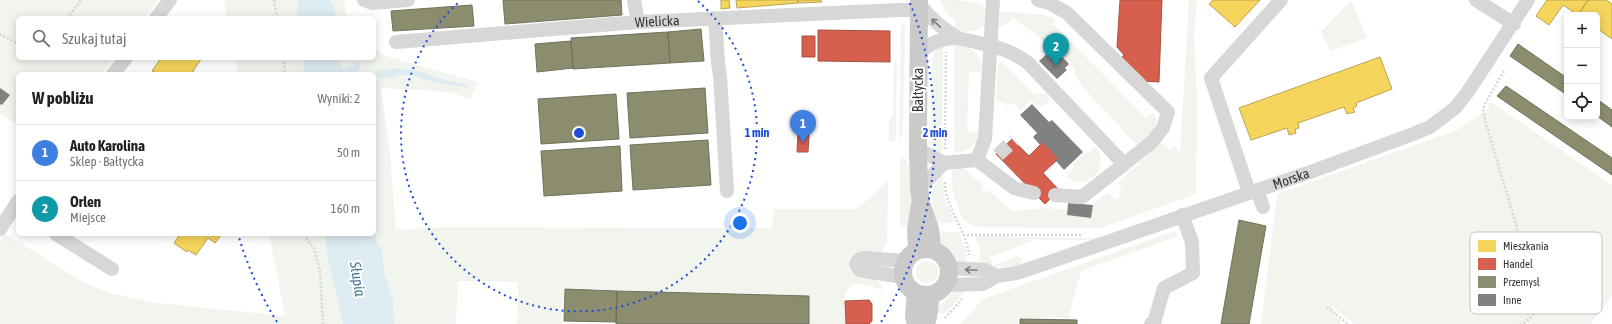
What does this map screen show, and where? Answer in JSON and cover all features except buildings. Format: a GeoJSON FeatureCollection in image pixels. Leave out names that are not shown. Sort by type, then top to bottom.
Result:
{"type":"FeatureCollection","features":[{"type":"Feature","properties":{"kind":"main road","name":"Bałtycka"},"geometry":{"type":"LineString","coordinates":[[914,259],[930,229],[920,196],[918,149],[919,4]]}},
{"type":"Feature","properties":{"kind":"main road"},"geometry":{"type":"LineString","coordinates":[[940,253],[947,261],[948,276],[937,293],[923,294],[910,289],[914,259],[940,253]]}},
{"type":"Feature","properties":{"kind":"main road"},"geometry":{"type":"LineString","coordinates":[[923,294],[928,317],[934,323]]}},
{"type":"Feature","properties":{"kind":"main road"},"geometry":{"type":"LineString","coordinates":[[916,324],[914,316],[923,294]]}},
{"type":"Feature","properties":{"kind":"street"},"geometry":{"type":"LineString","coordinates":[[158,16],[170,0]]}},
{"type":"Feature","properties":{"kind":"street"},"geometry":{"type":"LineString","coordinates":[[364,0],[372,3],[408,0]]}},
{"type":"Feature","properties":{"kind":"street"},"geometry":{"type":"LineString","coordinates":[[634,0],[638,22]]}},
{"type":"Feature","properties":{"kind":"street"},"geometry":{"type":"LineString","coordinates":[[977,160],[986,139],[993,0]]}},
{"type":"Feature","properties":{"kind":"street"},"geometry":{"type":"LineString","coordinates":[[1038,0],[1049,3],[1067,13],[1168,112],[1166,121],[1159,134],[1151,142],[1082,197],[1055,195]]}},
{"type":"Feature","properties":{"kind":"street"},"geometry":{"type":"LineString","coordinates":[[1263,207],[1253,191],[1211,78],[1281,0]]}},
{"type":"Feature","properties":{"kind":"street"},"geometry":{"type":"LineString","coordinates":[[1476,0],[1514,24]]}},
{"type":"Feature","properties":{"kind":"street","name":"Morska"},"geometry":{"type":"LineString","coordinates":[[948,276],[983,284],[997,276],[1016,273],[1035,267],[1377,148],[1430,127],[1443,118],[1461,101],[1514,24],[1528,0]]}},
{"type":"Feature","properties":{"kind":"street"},"geometry":{"type":"LineString","coordinates":[[919,4],[924,11],[940,26],[952,42]]}},
{"type":"Feature","properties":{"kind":"street","name":"Wielicka"},"geometry":{"type":"LineString","coordinates":[[396,42],[638,22],[899,10],[919,4]]}},
{"type":"Feature","properties":{"kind":"street"},"geometry":{"type":"LineString","coordinates":[[715,18],[727,191]]}},
{"type":"Feature","properties":{"kind":"street"},"geometry":{"type":"LineString","coordinates":[[918,54],[943,38],[952,42],[991,46],[1012,52],[1028,63],[1124,164]]}},
{"type":"Feature","properties":{"kind":"street"},"geometry":{"type":"LineString","coordinates":[[115,72],[124,60]]}},
{"type":"Feature","properties":{"kind":"street"},"geometry":{"type":"LineString","coordinates":[[918,149],[945,157],[977,160],[1014,188],[1034,193]]}},
{"type":"Feature","properties":{"kind":"street"},"geometry":{"type":"LineString","coordinates":[[920,196],[945,157]]}},
{"type":"Feature","properties":{"kind":"street"},"geometry":{"type":"LineString","coordinates":[[0,229],[16,206]]}},
{"type":"Feature","properties":{"kind":"street"},"geometry":{"type":"LineString","coordinates":[[1151,324],[1154,323],[1164,288],[1193,273],[1192,242],[1182,215]]}},
{"type":"Feature","properties":{"kind":"street"},"geometry":{"type":"LineString","coordinates":[[59,236],[112,269]]}},
{"type":"Feature","properties":{"kind":"path"},"geometry":{"type":"LineString","coordinates":[[69,16],[81,0]]}},
{"type":"Feature","properties":{"kind":"path"},"geometry":{"type":"LineString","coordinates":[[274,0],[277,16]]}},
{"type":"Feature","properties":{"kind":"path"},"geometry":{"type":"LineString","coordinates":[[0,34],[16,43]]}},
{"type":"Feature","properties":{"kind":"path"},"geometry":{"type":"LineString","coordinates":[[945,157],[952,42]]}},
{"type":"Feature","properties":{"kind":"path"},"geometry":{"type":"LineString","coordinates":[[283,60],[285,72]]}},
{"type":"Feature","properties":{"kind":"path"},"geometry":{"type":"LineString","coordinates":[[1504,70],[1483,109],[1518,232]]}},
{"type":"Feature","properties":{"kind":"path"},"geometry":{"type":"LineString","coordinates":[[946,178],[946,192],[968,250],[968,260]]}},
{"type":"Feature","properties":{"kind":"path"},"geometry":{"type":"LineString","coordinates":[[963,235],[1089,235]]}},
{"type":"Feature","properties":{"kind":"path"},"geometry":{"type":"LineString","coordinates":[[306,236],[314,248],[320,272],[323,324]]}},
{"type":"Feature","properties":{"kind":"path"},"geometry":{"type":"LineString","coordinates":[[934,323],[950,312],[965,296]]}},
{"type":"Feature","properties":{"kind":"path"},"geometry":{"type":"LineString","coordinates":[[1327,307],[1348,324]]}},
{"type":"Feature","properties":{"kind":"path"},"geometry":{"type":"LineString","coordinates":[[1520,324],[1531,318],[1534,314]]}},
{"type":"Feature","properties":{"kind":"shaded area"},"geometry":{"type":"Polygon","coordinates":[[[0,0],[158,0],[146,16],[16,16],[16,60],[112,60],[104,72],[16,72],[16,124],[0,114],[0,0]]]}},
{"type":"Feature","properties":{"kind":"shaded area"},"geometry":{"type":"Polygon","coordinates":[[[224,0],[298,0],[296,16],[227,16],[224,0]]]}},
{"type":"Feature","properties":{"kind":"shaded area"},"geometry":{"type":"Polygon","coordinates":[[[329,0],[344,0],[347,16],[336,16],[336,12],[329,0]]]}},
{"type":"Feature","properties":{"kind":"shaded area"},"geometry":{"type":"Polygon","coordinates":[[[1189,0],[1197,0],[1194,37],[1197,102],[1196,194],[1100,228],[975,227],[963,219],[954,196],[952,170],[963,168],[983,185],[981,189],[985,192],[988,190],[1012,211],[1045,208],[1067,210],[1067,215],[1091,218],[1092,206],[1107,192],[1116,200],[1121,195],[1118,191],[1122,188],[1118,183],[1161,143],[1170,150],[1175,146],[1180,154],[1189,0]]]}},
{"type":"Feature","properties":{"kind":"shaded area"},"geometry":{"type":"Polygon","coordinates":[[[1351,0],[1367,38],[1330,51],[1321,32],[1351,0]]]}},
{"type":"Feature","properties":{"kind":"shaded area"},"geometry":{"type":"Polygon","coordinates":[[[940,1],[965,1],[981,5],[985,8],[984,26],[981,29],[973,31],[954,30],[956,22],[946,12],[940,1]]]}},
{"type":"Feature","properties":{"kind":"shaded area"},"geometry":{"type":"Polygon","coordinates":[[[1001,12],[1042,14],[1055,19],[1052,23],[1145,118],[1153,112],[1156,122],[1150,134],[1139,145],[1136,144],[1085,90],[1077,78],[1073,66],[1055,47],[1046,44],[1034,33],[1013,18],[1004,26],[999,27],[998,25],[1001,12]]]}},
{"type":"Feature","properties":{"kind":"shaded area"},"geometry":{"type":"Polygon","coordinates":[[[901,20],[905,28],[903,133],[899,140],[901,20]]]}},
{"type":"Feature","properties":{"kind":"shaded area"},"geometry":{"type":"Polygon","coordinates":[[[943,46],[942,153],[935,150],[930,142],[932,59],[936,50],[943,46]]]}},
{"type":"Feature","properties":{"kind":"shaded area"},"geometry":{"type":"Polygon","coordinates":[[[954,46],[966,47],[975,52],[980,60],[982,72],[969,72],[967,131],[980,132],[976,141],[971,147],[967,150],[959,152],[954,152],[954,46]]]}},
{"type":"Feature","properties":{"kind":"shaded area"},"geometry":{"type":"Polygon","coordinates":[[[376,50],[382,55],[477,82],[471,99],[450,92],[381,88],[390,154],[396,230],[445,227],[772,228],[773,209],[857,209],[888,181],[887,242],[880,254],[868,253],[878,282],[884,290],[857,283],[852,285],[848,289],[845,300],[846,324],[809,324],[809,296],[564,288],[562,324],[517,324],[518,282],[458,281],[456,324],[394,324],[393,300],[384,271],[382,249],[377,242],[376,236],[376,72],[344,72],[339,60],[376,60],[376,50]]]}},
{"type":"Feature","properties":{"kind":"shaded area"},"geometry":{"type":"Polygon","coordinates":[[[235,60],[304,60],[304,72],[238,72],[235,60]]]}},
{"type":"Feature","properties":{"kind":"shaded area"},"geometry":{"type":"Polygon","coordinates":[[[894,61],[897,61],[896,141],[889,142],[889,118],[893,117],[894,61]]]}},
{"type":"Feature","properties":{"kind":"shaded area"},"geometry":{"type":"Polygon","coordinates":[[[1001,61],[1033,93],[1047,94],[1050,100],[1042,107],[1039,104],[1037,106],[1031,100],[1020,110],[1012,102],[1008,106],[1004,103],[996,101],[998,65],[1001,61]]]}},
{"type":"Feature","properties":{"kind":"shaded area"},"geometry":{"type":"Polygon","coordinates":[[[1491,102],[1612,185],[1612,295],[1602,309],[1602,232],[1470,232],[1470,314],[1598,314],[1591,324],[1354,324],[1332,306],[1342,324],[1261,324],[1277,194],[1457,130],[1486,111],[1491,102]]]}},
{"type":"Feature","properties":{"kind":"shaded area"},"geometry":{"type":"Polygon","coordinates":[[[1095,146],[1101,162],[1099,170],[1095,176],[1082,182],[1066,176],[1075,167],[1073,164],[1095,146]]]}},
{"type":"Feature","properties":{"kind":"shaded area"},"geometry":{"type":"Polygon","coordinates":[[[900,157],[906,160],[909,167],[912,226],[902,226],[900,223],[900,157]]]}},
{"type":"Feature","properties":{"kind":"shaded area"},"geometry":{"type":"Polygon","coordinates":[[[943,175],[944,197],[955,222],[935,224],[932,198],[935,186],[943,175]]]}},
{"type":"Feature","properties":{"kind":"shaded area"},"geometry":{"type":"Polygon","coordinates":[[[1175,231],[1179,236],[1081,271],[1069,315],[1077,318],[1018,318],[1018,324],[960,324],[983,299],[1175,231]]]}},
{"type":"Feature","properties":{"kind":"shaded area"},"geometry":{"type":"Polygon","coordinates":[[[3,232],[79,280],[109,293],[157,303],[285,316],[269,236],[326,236],[326,250],[343,324],[0,324],[0,240],[3,232]]]}},
{"type":"Feature","properties":{"kind":"shaded area"},"geometry":{"type":"Polygon","coordinates":[[[959,232],[966,250],[966,266],[951,257],[942,244],[937,233],[959,232]]]}},
{"type":"Feature","properties":{"kind":"shaded area"},"geometry":{"type":"Polygon","coordinates":[[[975,236],[1100,237],[1093,240],[1034,240],[990,257],[993,265],[1018,256],[1022,258],[1021,264],[1017,266],[1001,267],[979,266],[981,251],[975,236]]]}},
{"type":"Feature","properties":{"kind":"shaded area"},"geometry":{"type":"Polygon","coordinates":[[[927,261],[935,264],[938,272],[935,280],[927,283],[919,280],[916,272],[919,264],[927,261]]]}},
{"type":"Feature","properties":{"kind":"shaded area"},"geometry":{"type":"Polygon","coordinates":[[[955,291],[965,291],[946,313],[933,313],[949,296],[955,291]]]}},
{"type":"Feature","properties":{"kind":"water"},"geometry":{"type":"Polygon","coordinates":[[[298,0],[329,0],[336,12],[336,16],[296,16],[298,0]]]}},
{"type":"Feature","properties":{"kind":"water"},"geometry":{"type":"Polygon","coordinates":[[[304,60],[339,60],[343,68],[353,66],[357,63],[360,63],[360,66],[358,72],[304,72],[304,60]]]}},
{"type":"Feature","properties":{"kind":"water"},"geometry":{"type":"Polygon","coordinates":[[[399,68],[422,72],[440,79],[468,85],[467,88],[436,83],[411,75],[398,75],[386,79],[378,77],[376,73],[377,70],[399,68]]]}},
{"type":"Feature","properties":{"kind":"water","name":"Słupia"},"geometry":{"type":"Polygon","coordinates":[[[326,236],[376,236],[377,242],[382,249],[384,271],[393,300],[394,324],[343,324],[326,250],[326,236]]]}},
{"type":"Feature","properties":{"kind":"tunnel"},"geometry":{"type":"LineString","coordinates":[[998,155],[1014,140]]}},
{"type":"Feature","properties":{"kind":"place","name":"Orlen"},"geometry":{"type":"Point","coordinates":[1056,66]}},
{"type":"Feature","properties":{"kind":"place","name":"Auto Karolina"},"geometry":{"type":"Point","coordinates":[803,143]}}]}
